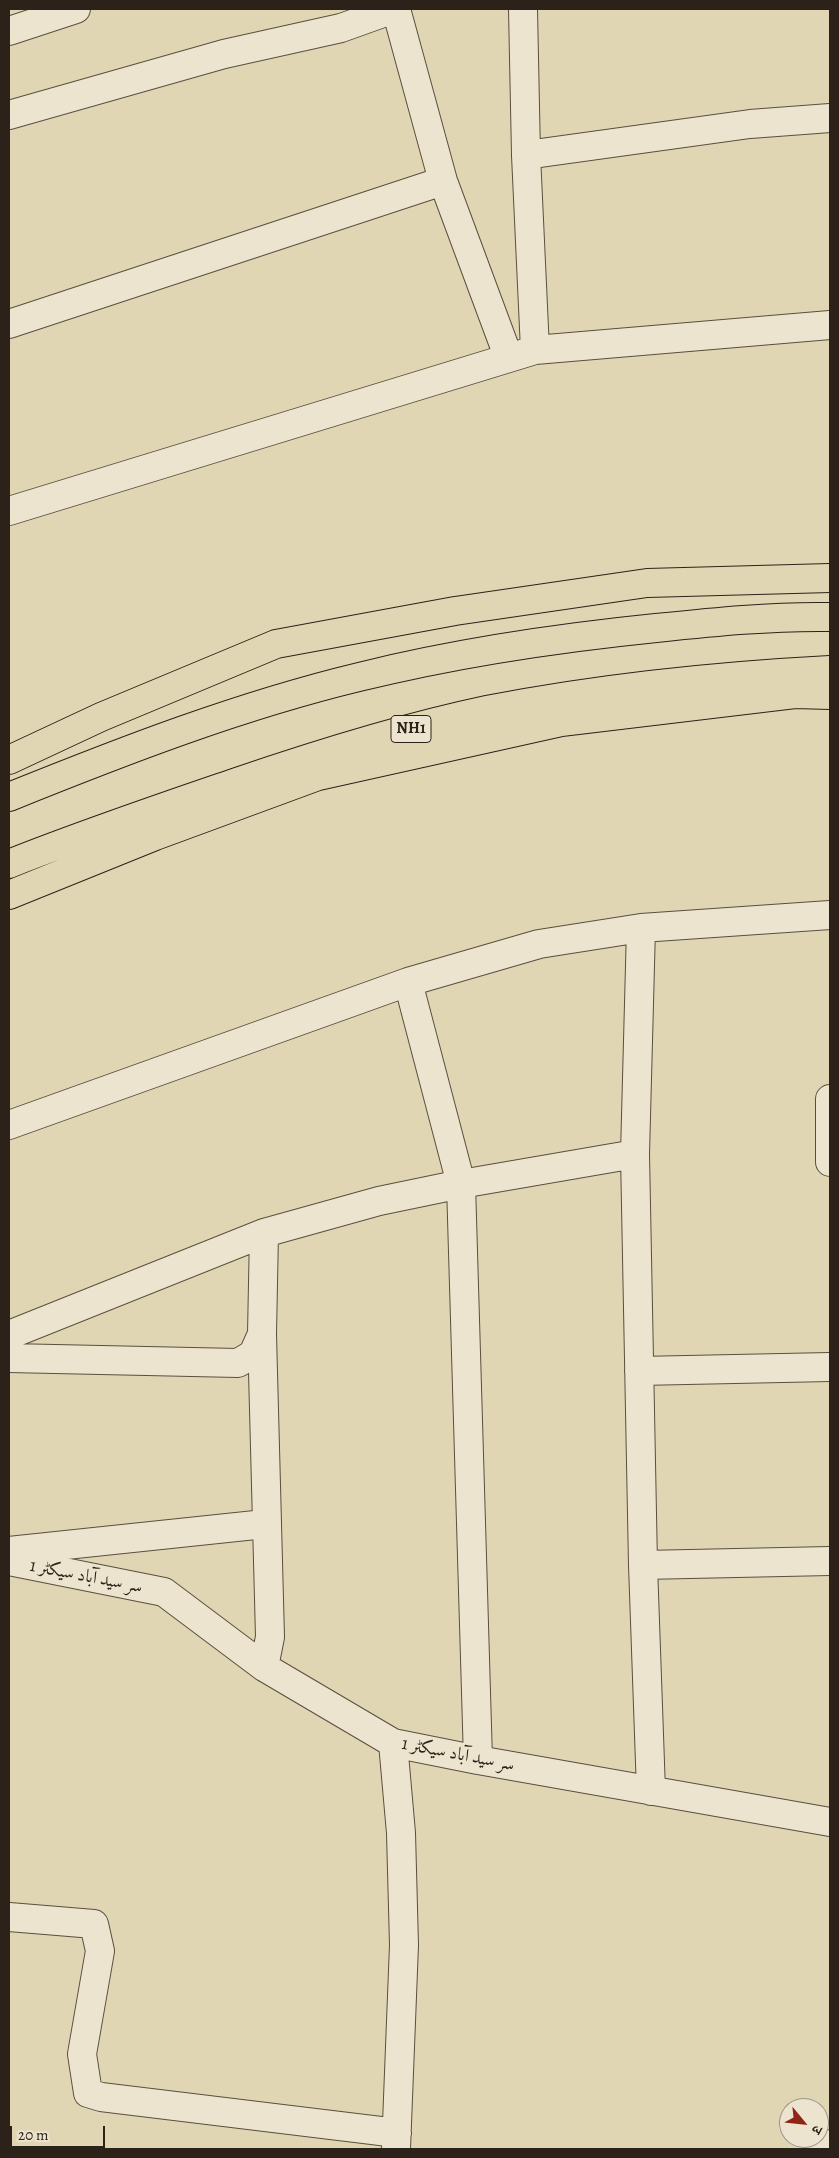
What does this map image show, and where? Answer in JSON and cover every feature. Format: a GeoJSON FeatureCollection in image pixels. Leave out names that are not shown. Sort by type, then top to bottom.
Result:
{"type":"FeatureCollection","features":[{"type":"Feature","properties":{"kind":"highway"},"geometry":{"type":"LineString","coordinates":[[9,760],[101,717],[276,644],[455,611],[646,583],[830,578]]}},
{"type":"Feature","properties":{"kind":"highway"},"geometry":{"type":"LineString","coordinates":[[9,797],[140,745],[244,710],[357,677],[427,662],[602,633],[785,616],[830,617]]}},
{"type":"Feature","properties":{"kind":"highway","name":"NH1"},"geometry":{"type":"LineString","coordinates":[[9,864],[77,837],[292,763],[396,732],[487,710],[584,694],[682,682],[830,670]]}},
{"type":"Feature","properties":{"kind":"highway"},"geometry":{"type":"LineString","coordinates":[[9,895],[155,836],[318,776],[561,722],[795,694],[830,695]]}},
{"type":"Feature","properties":{"kind":"street"},"geometry":{"type":"LineString","coordinates":[[9,31],[76,9]]}},
{"type":"Feature","properties":{"kind":"street"},"geometry":{"type":"LineString","coordinates":[[9,115],[224,54],[341,28],[395,9],[443,181],[508,356]]}},
{"type":"Feature","properties":{"kind":"street"},"geometry":{"type":"LineString","coordinates":[[523,9],[526,156],[535,350]]}},
{"type":"Feature","properties":{"kind":"street"},"geometry":{"type":"LineString","coordinates":[[526,156],[750,124],[830,118]]}},
{"type":"Feature","properties":{"kind":"street"},"geometry":{"type":"LineString","coordinates":[[9,324],[443,181]]}},
{"type":"Feature","properties":{"kind":"street"},"geometry":{"type":"LineString","coordinates":[[9,511],[508,356],[535,350],[830,325]]}},
{"type":"Feature","properties":{"kind":"street"},"geometry":{"type":"LineString","coordinates":[[9,1125],[408,982],[539,944],[641,928],[830,915]]}},
{"type":"Feature","properties":{"kind":"street"},"geometry":{"type":"LineString","coordinates":[[641,928],[635,1154],[643,1565],[651,1791]]}},
{"type":"Feature","properties":{"kind":"street"},"geometry":{"type":"LineString","coordinates":[[408,982],[461,1184],[478,1760]]}},
{"type":"Feature","properties":{"kind":"street"},"geometry":{"type":"LineString","coordinates":[[830,1099],[830,1162]]}},
{"type":"Feature","properties":{"kind":"street"},"geometry":{"type":"LineString","coordinates":[[9,1334],[264,1233],[379,1201],[461,1184],[635,1154]]}},
{"type":"Feature","properties":{"kind":"street"},"geometry":{"type":"LineString","coordinates":[[264,1233],[262,1334],[265,1524],[270,1637],[264,1667]]}},
{"type":"Feature","properties":{"kind":"street"},"geometry":{"type":"LineString","coordinates":[[9,1358],[238,1363],[254,1354],[262,1334]]}},
{"type":"Feature","properties":{"kind":"street"},"geometry":{"type":"LineString","coordinates":[[640,1371],[830,1367]]}},
{"type":"Feature","properties":{"kind":"street"},"geometry":{"type":"LineString","coordinates":[[9,1551],[265,1524]]}},
{"type":"Feature","properties":{"kind":"street","name":"سر سید آباد سیکٹر 1"},"geometry":{"type":"LineString","coordinates":[[9,1561],[164,1592],[264,1667],[394,1743],[478,1760],[830,1822]]}},
{"type":"Feature","properties":{"kind":"street"},"geometry":{"type":"LineString","coordinates":[[643,1565],[830,1561]]}},
{"type":"Feature","properties":{"kind":"street"},"geometry":{"type":"LineString","coordinates":[[9,1917],[94,1924],[100,1951],[82,2054],[88,2093],[101,2097],[397,2141],[404,1945],[401,1833],[394,1743]]}},
{"type":"Feature","properties":{"kind":"street"},"geometry":{"type":"LineString","coordinates":[[820,2149],[830,2144]]}}]}
